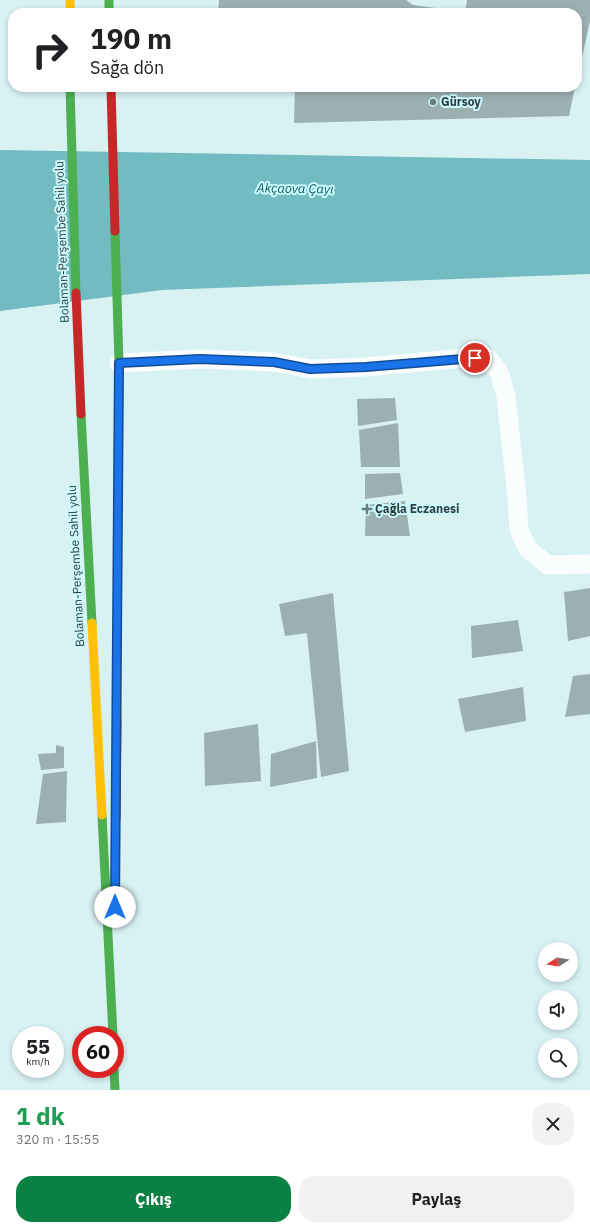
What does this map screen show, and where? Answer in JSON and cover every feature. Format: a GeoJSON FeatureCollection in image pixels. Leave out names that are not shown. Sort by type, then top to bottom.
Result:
{"type":"FeatureCollection","features":[{"type":"Feature","properties":{"kind":"main road","name":"Bolaman-Perşembe Sahil yolu"},"geometry":{"type":"LineString","coordinates":[[70,92],[77,319],[84,476],[113,1026]]}},
{"type":"Feature","properties":{"kind":"main road"},"geometry":{"type":"LineString","coordinates":[[111,92],[119,332],[116,827]]}},
{"type":"Feature","properties":{"kind":"main road","name":"Bolaman-Perşembe Sahil yolu"},"geometry":{"type":"LineString","coordinates":[[113,1026],[115,899]]}},
{"type":"Feature","properties":{"kind":"main road"},"geometry":{"type":"LineString","coordinates":[[114,1078],[115,1090]]}},
{"type":"Feature","properties":{"kind":"street"},"geometry":{"type":"LineString","coordinates":[[119,363],[200,359],[274,362],[310,369],[366,367],[487,357],[499,372],[506,396],[520,530],[528,549],[548,565],[590,564]]}},
{"type":"Feature","properties":{"kind":"water","name":"Akçaova Çayı"},"geometry":{"type":"Polygon","coordinates":[[[0,150],[590,160],[590,274],[162,290],[0,311],[0,150]]]}},
{"type":"Feature","properties":{"kind":"building"},"geometry":{"type":"Polygon","coordinates":[[[219,0],[406,0],[413,5],[435,8],[218,8],[219,0]]]}},
{"type":"Feature","properties":{"kind":"building"},"geometry":{"type":"Polygon","coordinates":[[[467,0],[590,0],[590,21],[582,58],[582,8],[466,8],[467,0]]]}},
{"type":"Feature","properties":{"kind":"building","name":"Gürsoy"},"geometry":{"type":"Polygon","coordinates":[[[295,92],[574,92],[569,116],[294,123],[295,92]]]}},
{"type":"Feature","properties":{"kind":"building"},"geometry":{"type":"Polygon","coordinates":[[[395,398],[397,420],[358,426],[357,399],[395,398]]]}},
{"type":"Feature","properties":{"kind":"building"},"geometry":{"type":"Polygon","coordinates":[[[398,423],[400,467],[361,467],[359,430],[398,423]]]}},
{"type":"Feature","properties":{"kind":"building"},"geometry":{"type":"Polygon","coordinates":[[[400,473],[403,494],[365,499],[365,474],[400,473]]]}},
{"type":"Feature","properties":{"kind":"building"},"geometry":{"type":"Polygon","coordinates":[[[405,501],[410,536],[365,536],[366,505],[405,501]]]}},
{"type":"Feature","properties":{"kind":"building"},"geometry":{"type":"Polygon","coordinates":[[[590,588],[590,636],[568,641],[564,592],[590,588]]]}},
{"type":"Feature","properties":{"kind":"building"},"geometry":{"type":"Polygon","coordinates":[[[333,593],[349,771],[321,777],[307,633],[285,636],[279,604],[333,593]]]}},
{"type":"Feature","properties":{"kind":"building"},"geometry":{"type":"Polygon","coordinates":[[[518,620],[523,651],[472,658],[471,626],[518,620]]]}},
{"type":"Feature","properties":{"kind":"building"},"geometry":{"type":"Polygon","coordinates":[[[590,674],[590,714],[565,717],[573,676],[590,674]]]}},
{"type":"Feature","properties":{"kind":"building"},"geometry":{"type":"Polygon","coordinates":[[[523,687],[526,721],[465,732],[458,699],[523,687]]]}},
{"type":"Feature","properties":{"kind":"building"},"geometry":{"type":"Polygon","coordinates":[[[258,724],[261,781],[205,786],[204,733],[258,724]]]}},
{"type":"Feature","properties":{"kind":"building"},"geometry":{"type":"Polygon","coordinates":[[[316,741],[317,778],[270,787],[271,754],[316,741]]]}},
{"type":"Feature","properties":{"kind":"building"},"geometry":{"type":"Polygon","coordinates":[[[56,745],[64,747],[64,768],[41,770],[38,754],[56,753],[56,745]]]}},
{"type":"Feature","properties":{"kind":"building"},"geometry":{"type":"Polygon","coordinates":[[[67,771],[66,822],[36,824],[43,774],[67,771]]]}},
{"type":"Feature","properties":{"kind":"traffic: fast"},"geometry":{"type":"LineString","coordinates":[[109,0],[109,8]]}},
{"type":"Feature","properties":{"kind":"traffic: fast"},"geometry":{"type":"LineString","coordinates":[[70,92],[76,293]]}},
{"type":"Feature","properties":{"kind":"traffic: fast"},"geometry":{"type":"LineString","coordinates":[[115,231],[119,363],[118,491]]}},
{"type":"Feature","properties":{"kind":"traffic: fast"},"geometry":{"type":"LineString","coordinates":[[81,414],[92,623]]}},
{"type":"Feature","properties":{"kind":"traffic: fast"},"geometry":{"type":"LineString","coordinates":[[102,815],[113,1026]]}},
{"type":"Feature","properties":{"kind":"traffic: fast"},"geometry":{"type":"LineString","coordinates":[[114,1078],[115,1090]]}},
{"type":"Feature","properties":{"kind":"traffic: slow"},"geometry":{"type":"LineString","coordinates":[[70,0],[70,8]]}},
{"type":"Feature","properties":{"kind":"traffic: slow"},"geometry":{"type":"LineString","coordinates":[[117,720],[118,491]]}},
{"type":"Feature","properties":{"kind":"traffic: slow"},"geometry":{"type":"LineString","coordinates":[[92,623],[102,815]]}},
{"type":"Feature","properties":{"kind":"traffic: jam"},"geometry":{"type":"LineString","coordinates":[[111,92],[115,231]]}},
{"type":"Feature","properties":{"kind":"traffic: jam"},"geometry":{"type":"LineString","coordinates":[[76,293],[81,414]]}},
{"type":"Feature","properties":{"kind":"traffic: jam"},"geometry":{"type":"LineString","coordinates":[[116,818],[117,720]]}},
{"type":"Feature","properties":{"kind":"place","name":"Gürsoy"},"geometry":{"type":"Point","coordinates":[433,102]}},
{"type":"Feature","properties":{"kind":"place","name":"Çağla Eczanesi"},"geometry":{"type":"Point","coordinates":[367,509]}},
{"type":"Feature","properties":{"kind":"route"},"geometry":{"type":"LineString","coordinates":[[115,907],[119,363],[200,359],[274,362],[310,369],[366,367],[475,358]]}}]}
